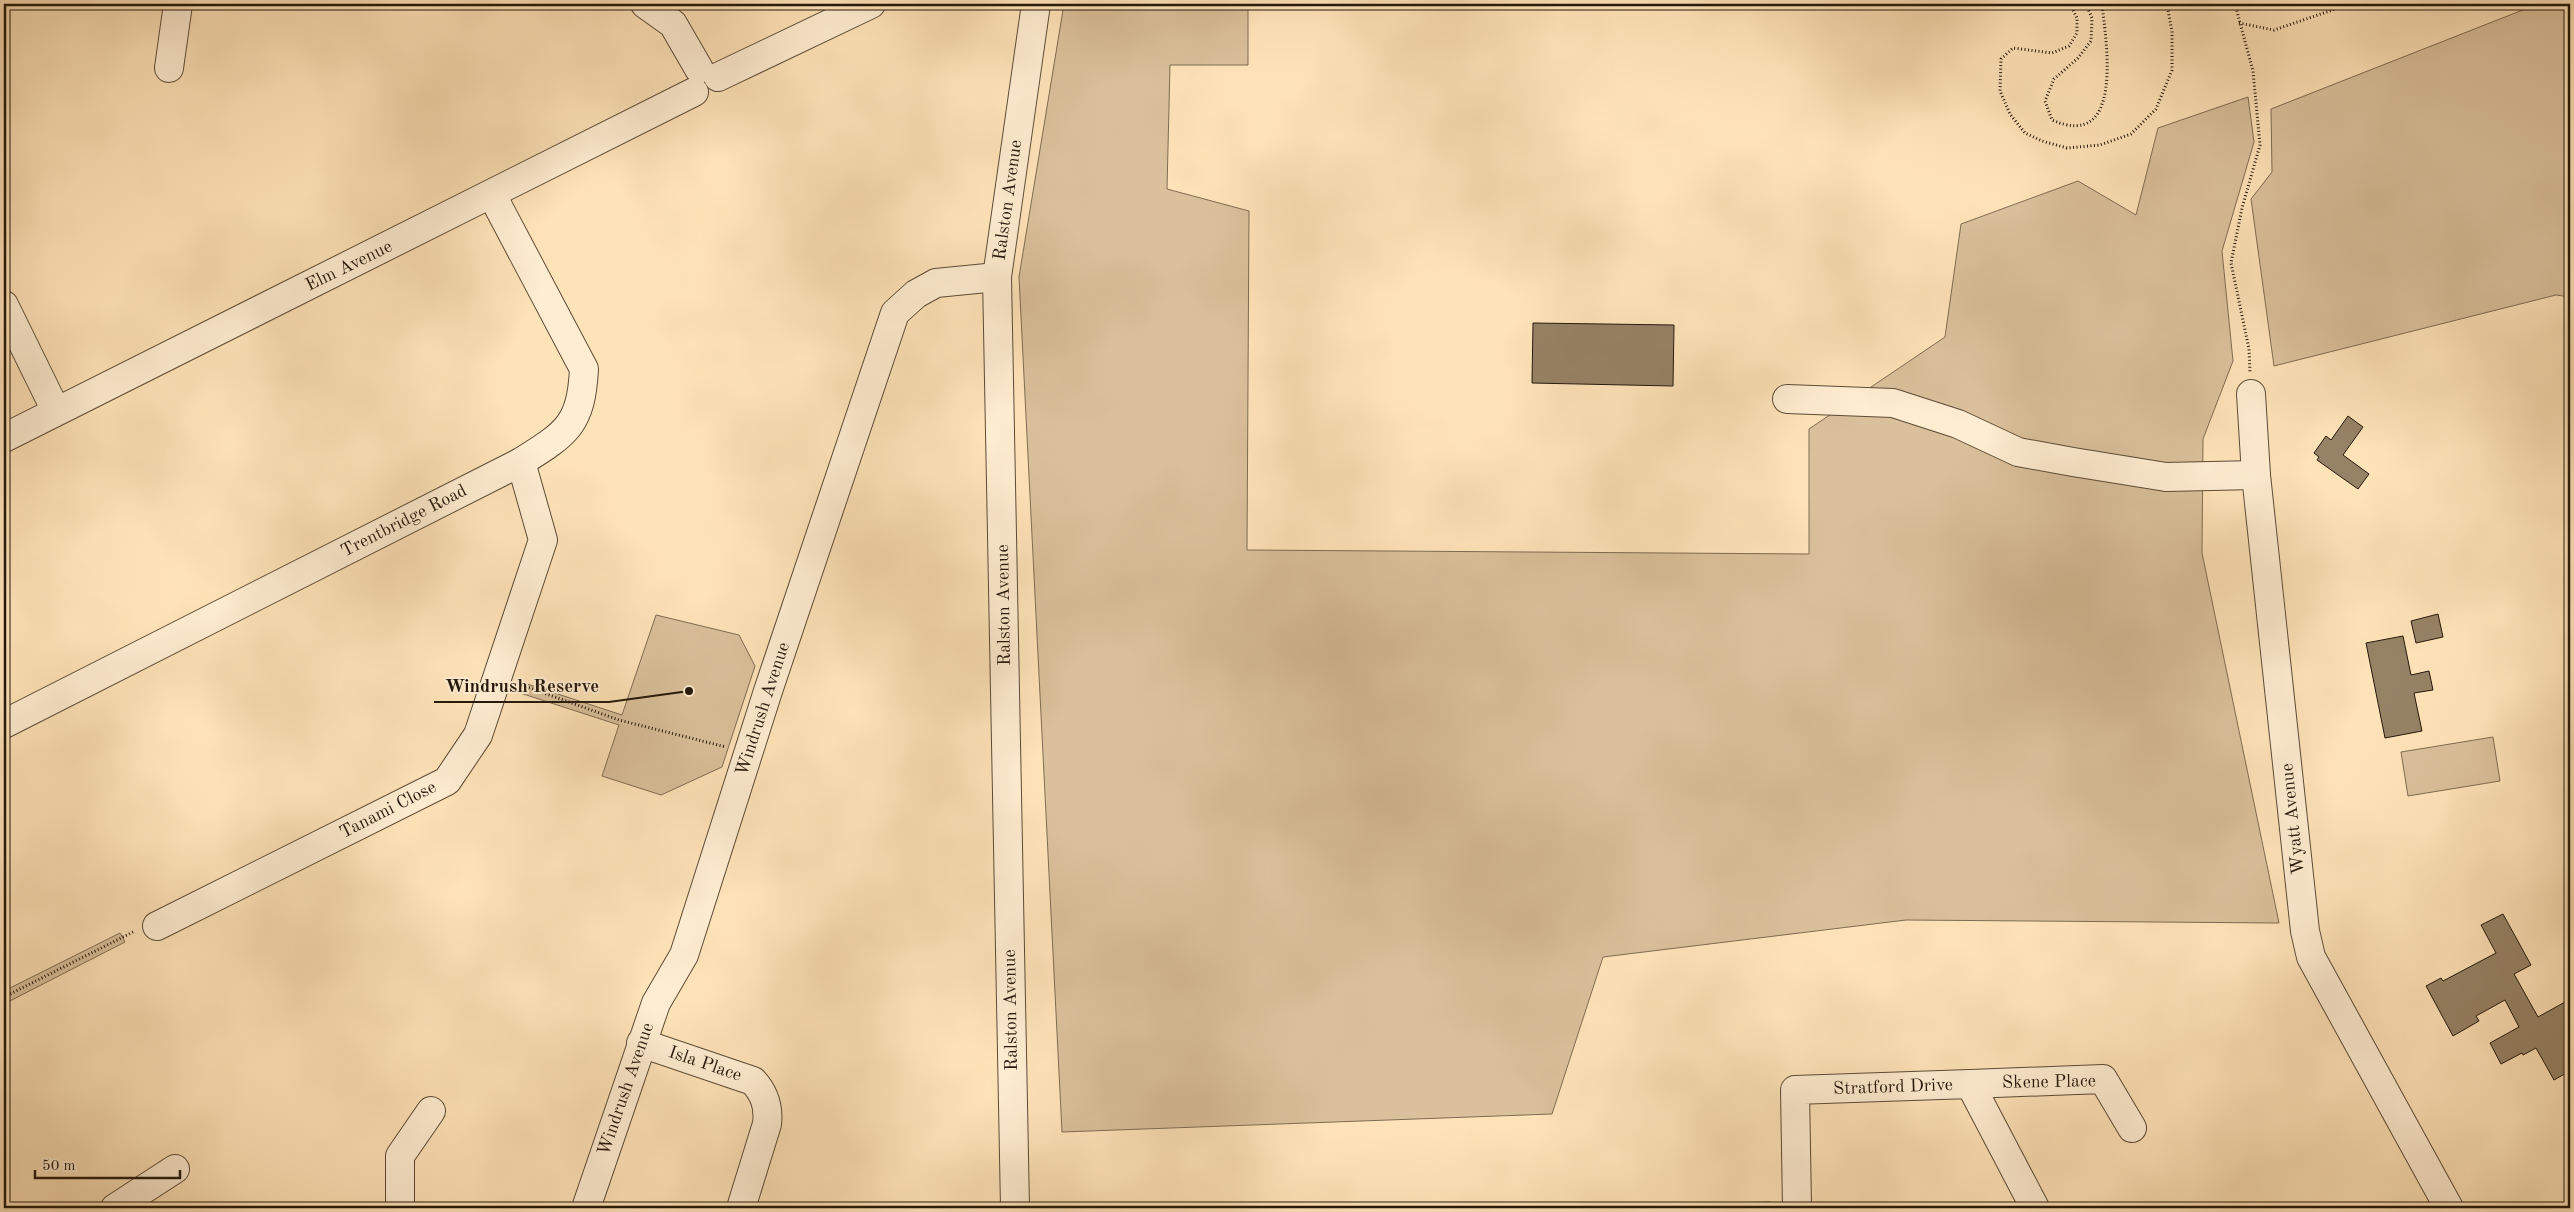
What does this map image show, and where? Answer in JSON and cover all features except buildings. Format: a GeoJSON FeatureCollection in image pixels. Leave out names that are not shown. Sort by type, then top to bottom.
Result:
{"type":"FeatureCollection","features":[{"type":"Feature","properties":{"kind":"street"},"geometry":{"type":"LineString","coordinates":[[169,68],[178,4]]}},
{"type":"Feature","properties":{"kind":"street"},"geometry":{"type":"LineString","coordinates":[[645,4],[673,24],[704,79]]}},
{"type":"Feature","properties":{"kind":"street","name":"Elm Avenue"},"geometry":{"type":"LineString","coordinates":[[4,438],[492,195],[704,79],[870,4]]}},
{"type":"Feature","properties":{"kind":"street","name":"Ralston Avenue"},"geometry":{"type":"LineString","coordinates":[[1015,1208],[997,277],[1036,4]]}},
{"type":"Feature","properties":{"kind":"street","name":"Trentbridge Road"},"geometry":{"type":"LineString","coordinates":[[4,724],[521,462],[547,445],[573,422],[582,398],[584,369],[492,195]]}},
{"type":"Feature","properties":{"kind":"street","name":"Windrush Avenue"},"geometry":{"type":"LineString","coordinates":[[586,1208],[656,1003],[684,955],[749,752],[895,313],[916,294],[936,282],[997,277]]}},
{"type":"Feature","properties":{"kind":"street"},"geometry":{"type":"LineString","coordinates":[[4,306],[56,412]]}},
{"type":"Feature","properties":{"kind":"street","name":"Wyatt Avenue"},"geometry":{"type":"LineString","coordinates":[[2251,394],[2256,475],[2305,931],[2311,957],[2450,1208]]}},
{"type":"Feature","properties":{"kind":"street"},"geometry":{"type":"LineString","coordinates":[[1787,399],[1893,403],[1958,424],[2018,452],[2073,462],[2166,477],[2256,475]]}},
{"type":"Feature","properties":{"kind":"street","name":"Tanami Close"},"geometry":{"type":"LineString","coordinates":[[157,926],[447,781],[478,735],[543,540],[521,462]]}},
{"type":"Feature","properties":{"kind":"street","name":"Isla Place"},"geometry":{"type":"LineString","coordinates":[[641,1043],[753,1081],[762,1091],[768,1114],[767,1124],[741,1208]]}},
{"type":"Feature","properties":{"kind":"street","name":"Skene Place"},"geometry":{"type":"LineString","coordinates":[[1970,1084],[2102,1079],[2132,1128]]}},
{"type":"Feature","properties":{"kind":"street","name":"Stratford Drive"},"geometry":{"type":"LineString","coordinates":[[1797,1208],[1795,1090],[1970,1084],[2035,1208]]}},
{"type":"Feature","properties":{"kind":"street"},"geometry":{"type":"LineString","coordinates":[[400,1208],[400,1156],[431,1110]]}},
{"type":"Feature","properties":{"kind":"street"},"geometry":{"type":"LineString","coordinates":[[115,1208],[175,1169]]}},
{"type":"Feature","properties":{"kind":"path"},"geometry":{"type":"LineString","coordinates":[[2070,4],[2077,18],[2076,33],[2069,46],[2052,53],[2013,48],[2001,59],[2000,91],[2010,114],[2026,133],[2042,141],[2068,148],[2100,145],[2131,134],[2156,109],[2172,70],[2172,32],[2167,4]]}},
{"type":"Feature","properties":{"kind":"path"},"geometry":{"type":"LineString","coordinates":[[2086,4],[2092,18],[2091,41],[2078,58],[2054,79],[2045,101],[2052,120],[2068,127],[2088,123],[2101,108],[2107,92],[2102,4]]}},
{"type":"Feature","properties":{"kind":"path"},"geometry":{"type":"LineString","coordinates":[[2235,4],[2238,23],[2253,72],[2260,145],[2242,208],[2231,264],[2249,349],[2251,394]]}},
{"type":"Feature","properties":{"kind":"path"},"geometry":{"type":"LineString","coordinates":[[2238,23],[2274,30],[2350,4]]}},
{"type":"Feature","properties":{"kind":"path"},"geometry":{"type":"LineString","coordinates":[[498,676],[619,720],[749,752]]}},
{"type":"Feature","properties":{"kind":"path"},"geometry":{"type":"LineString","coordinates":[[4,997],[142,927],[157,926]]}},
{"type":"Feature","properties":{"kind":"shaded area"},"geometry":{"type":"Polygon","coordinates":[[[1064,4],[1248,4],[1248,65],[1170,65],[1167,189],[1249,211],[1247,550],[1809,554],[1809,429],[1945,337],[1961,224],[2078,181],[2136,215],[2158,128],[2248,97],[2254,142],[2222,251],[2233,361],[2203,439],[2202,553],[2279,923],[1906,920],[1603,957],[1552,1114],[1062,1132],[1019,277],[1064,4]]]}},
{"type":"Feature","properties":{"kind":"shaded area"},"geometry":{"type":"Polygon","coordinates":[[[2538,4],[2570,4],[2570,297],[2556,295],[2274,366],[2251,199],[2272,172],[2271,109],[2538,4]]]}},
{"type":"Feature","properties":{"kind":"shaded area"},"geometry":{"type":"Polygon","coordinates":[[[656,615],[739,635],[755,666],[722,767],[661,795],[602,776],[619,725],[514,691],[518,681],[622,715],[656,615]]]}},
{"type":"Feature","properties":{"kind":"shaded area"},"geometry":{"type":"Polygon","coordinates":[[[2493,737],[2500,781],[2408,796],[2401,752],[2493,737]]]}},
{"type":"Feature","properties":{"kind":"shaded area"},"geometry":{"type":"Polygon","coordinates":[[[120,933],[125,942],[4,1004],[4,991],[120,933]]]}},
{"type":"Feature","properties":{"kind":"shaded area"},"geometry":{"type":"Polygon","coordinates":[[[1771,1202],[1771,1208],[1668,1208],[1674,1204],[1771,1202]]]}},
{"type":"Feature","properties":{"kind":"place","name":"Windrush Reserve"},"geometry":{"type":"Point","coordinates":[689,691]}}]}
